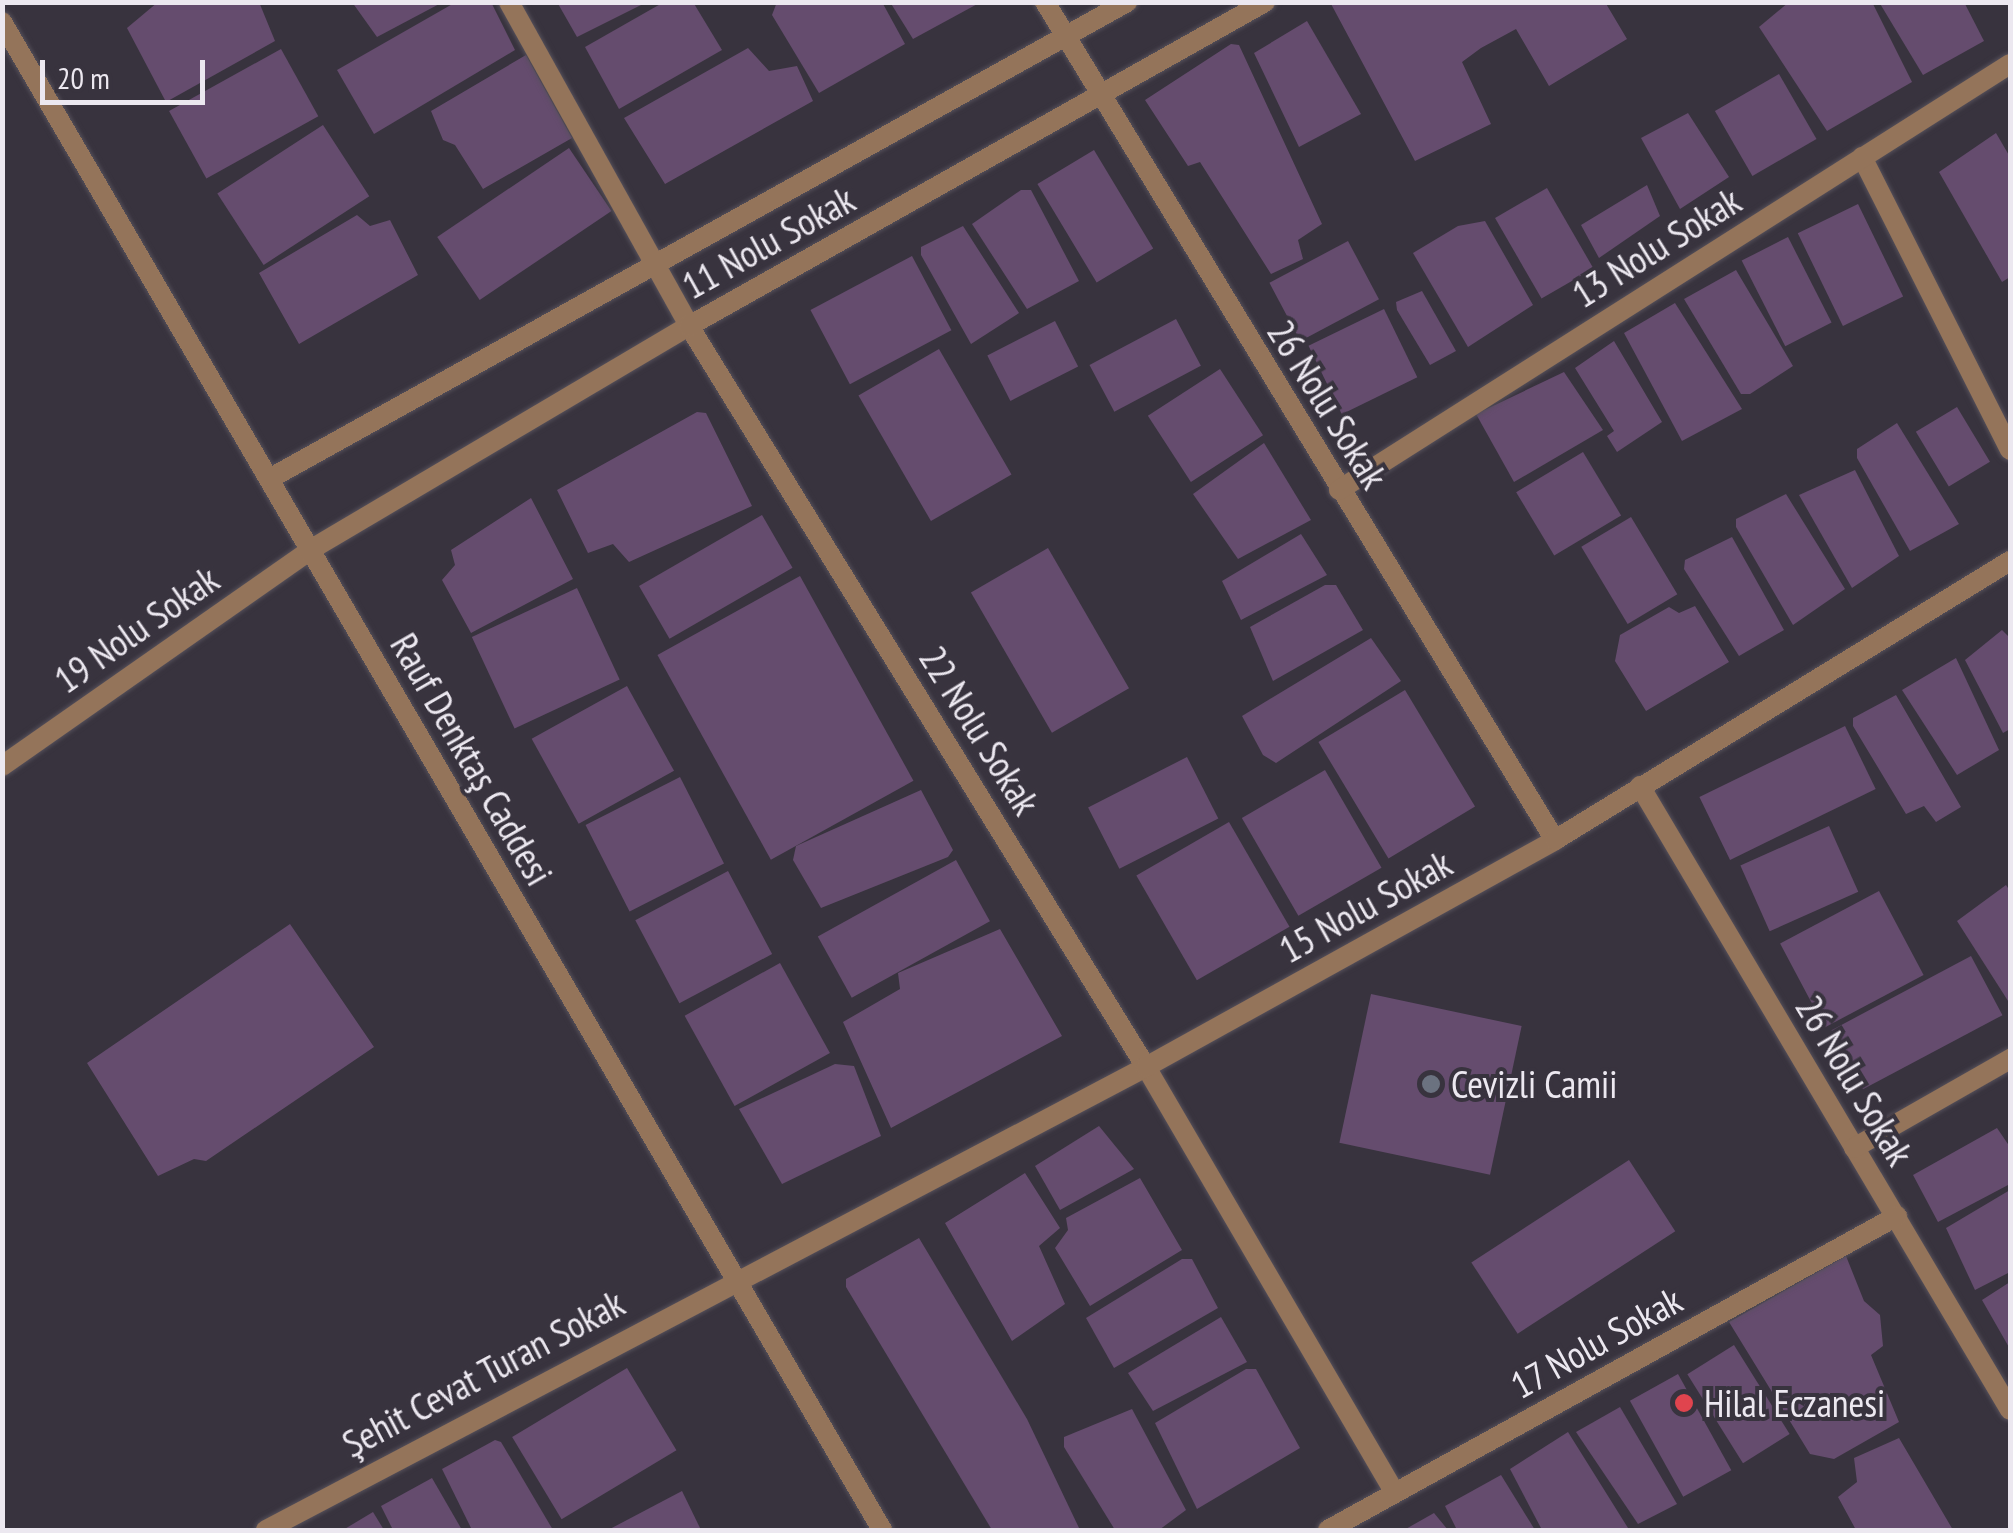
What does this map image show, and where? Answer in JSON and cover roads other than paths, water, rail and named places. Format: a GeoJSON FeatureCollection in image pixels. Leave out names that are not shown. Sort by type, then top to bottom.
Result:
{"type":"FeatureCollection","features":[{"type":"Feature","properties":{"kind":"street","name":"22 Nolu Sokak"},"geometry":{"type":"LineString","coordinates":[[508,2],[689,326],[1146,1066],[1395,1492]]}},
{"type":"Feature","properties":{"kind":"street","name":"26 Nolu Sokak"},"geometry":{"type":"LineString","coordinates":[[1045,2],[1098,101],[1555,840]]}},
{"type":"Feature","properties":{"kind":"street","name":"11 Nolu Sokak"},"geometry":{"type":"LineString","coordinates":[[268,479],[1127,2]]}},
{"type":"Feature","properties":{"kind":"street","name":"11 Nolu Sokak"},"geometry":{"type":"LineString","coordinates":[[310,550],[689,326],[1098,101],[1264,2]]}},
{"type":"Feature","properties":{"kind":"street","name":"Rauf Denktaş Caddesi"},"geometry":{"type":"LineString","coordinates":[[2,22],[882,1530]]}},
{"type":"Feature","properties":{"kind":"street","name":"13 Nolu Sokak"},"geometry":{"type":"LineString","coordinates":[[1340,490],[2010,64]]}},
{"type":"Feature","properties":{"kind":"street"},"geometry":{"type":"LineString","coordinates":[[1862,158],[2010,450]]}},
{"type":"Feature","properties":{"kind":"street","name":"19 Nolu Sokak"},"geometry":{"type":"LineString","coordinates":[[2,766],[310,550]]}},
{"type":"Feature","properties":{"kind":"street","name":"15 Nolu Sokak"},"geometry":{"type":"LineString","coordinates":[[734,1277],[1146,1066],[1555,840],[2010,561]]}},
{"type":"Feature","properties":{"kind":"street","name":"26 Nolu Sokak"},"geometry":{"type":"LineString","coordinates":[[1640,786],[2010,1410]]}},
{"type":"Feature","properties":{"kind":"street"},"geometry":{"type":"LineString","coordinates":[[1854,1148],[2010,1059]]}},
{"type":"Feature","properties":{"kind":"street","name":"17 Nolu Sokak"},"geometry":{"type":"LineString","coordinates":[[1328,1530],[1897,1216]]}},
{"type":"Feature","properties":{"kind":"street","name":"Şehit Cevat Turan Sokak"},"geometry":{"type":"LineString","coordinates":[[266,1530],[734,1277]]}},
{"type":"Feature","properties":{"kind":"place","name":"Cevizli Camii"},"geometry":{"type":"Point","coordinates":[1431,1084]}},
{"type":"Feature","properties":{"kind":"place","name":"Hilal Eczanesi"},"geometry":{"type":"Point","coordinates":[1684,1403]}}]}
